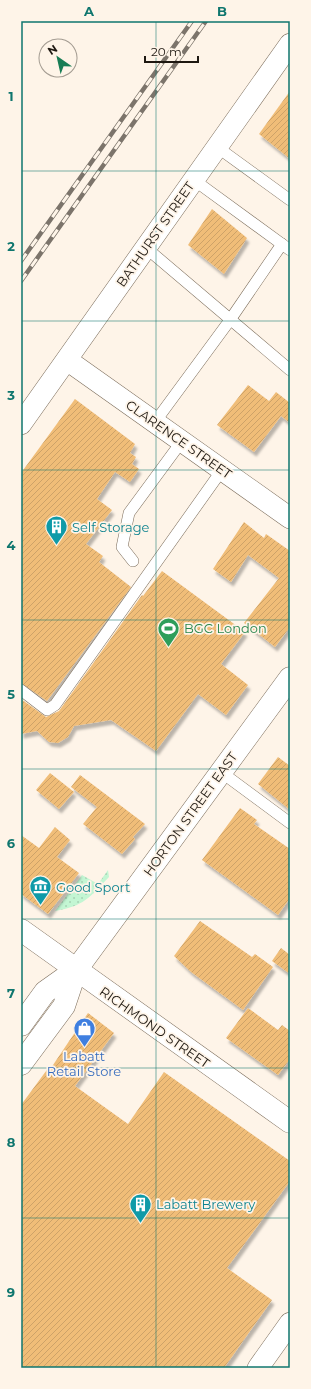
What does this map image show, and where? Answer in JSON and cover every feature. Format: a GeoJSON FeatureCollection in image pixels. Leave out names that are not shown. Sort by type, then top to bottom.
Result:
{"type":"FeatureCollection","features":[{"type":"Feature","properties":{"kind":"main road","name":"HORTON STREET EAST"},"geometry":{"type":"LineString","coordinates":[[21,1064],[64,1006],[76,970],[290,678]]}},
{"type":"Feature","properties":{"kind":"main road","name":"RICHMOND STREET"},"geometry":{"type":"LineString","coordinates":[[21,930],[290,1122]]}},
{"type":"Feature","properties":{"kind":"main road","name":"HORTON STREET EAST"},"geometry":{"type":"LineString","coordinates":[[21,1025],[45,992],[76,970]]}},
{"type":"Feature","properties":{"kind":"street","name":"BATHURST STREET"},"geometry":{"type":"LineString","coordinates":[[21,424],[290,44]]}},
{"type":"Feature","properties":{"kind":"street","name":"CLARENCE STREET"},"geometry":{"type":"LineString","coordinates":[[67,360],[290,518]]}},
{"type":"Feature","properties":{"kind":"street"},"geometry":{"type":"LineString","coordinates":[[258,1368],[290,1324]]}},
{"type":"Feature","properties":{"kind":"lane"},"geometry":{"type":"LineString","coordinates":[[217,147],[290,200]]}},
{"type":"Feature","properties":{"kind":"lane"},"geometry":{"type":"LineString","coordinates":[[155,422],[286,247],[194,180]]}},
{"type":"Feature","properties":{"kind":"lane"},"geometry":{"type":"LineString","coordinates":[[145,247],[290,370]]}},
{"type":"Feature","properties":{"kind":"lane"},"geometry":{"type":"LineString","coordinates":[[133,561],[122,547],[129,514],[182,441]]}},
{"type":"Feature","properties":{"kind":"lane"},"geometry":{"type":"LineString","coordinates":[[21,690],[47,710],[56,705],[222,470]]}},
{"type":"Feature","properties":{"kind":"lane"},"geometry":{"type":"LineString","coordinates":[[221,772],[290,823]]}},
{"type":"Feature","properties":{"kind":"green space"},"geometry":{"type":"Polygon","coordinates":[[[108,870],[109,877],[91,896],[73,907],[55,911],[82,875],[98,884],[108,870]]]}},
{"type":"Feature","properties":{"kind":"building"},"geometry":{"type":"Polygon","coordinates":[[[290,91],[290,159],[259,134],[290,91]]]}},
{"type":"Feature","properties":{"kind":"building"},"geometry":{"type":"Polygon","coordinates":[[[212,209],[247,238],[224,274],[188,245],[212,209]]]}},
{"type":"Feature","properties":{"kind":"building"},"geometry":{"type":"Polygon","coordinates":[[[248,385],[269,401],[276,392],[290,403],[290,423],[281,416],[254,452],[217,425],[248,385]]]}},
{"type":"Feature","properties":{"kind":"building","name":"Self Storage"},"geometry":{"type":"Polygon","coordinates":[[[75,399],[135,444],[130,453],[136,457],[132,464],[139,469],[130,482],[115,472],[97,499],[112,510],[86,544],[103,556],[99,562],[131,587],[47,701],[21,683],[21,473],[75,399]]]}},
{"type":"Feature","properties":{"kind":"building"},"geometry":{"type":"Polygon","coordinates":[[[244,522],[264,538],[266,534],[290,551],[290,627],[275,647],[244,623],[279,578],[248,555],[231,582],[213,569],[244,522]]]}},
{"type":"Feature","properties":{"kind":"building","name":"BGC London"},"geometry":{"type":"Polygon","coordinates":[[[162,571],[245,632],[221,664],[248,685],[226,715],[198,694],[156,751],[111,720],[74,726],[68,737],[58,743],[49,742],[37,731],[21,734],[21,699],[46,717],[59,711],[142,595],[143,596],[162,571]]]}},
{"type":"Feature","properties":{"kind":"building"},"geometry":{"type":"Polygon","coordinates":[[[278,757],[290,766],[290,810],[258,784],[278,757]]]}},
{"type":"Feature","properties":{"kind":"building"},"geometry":{"type":"Polygon","coordinates":[[[50,773],[74,792],[59,809],[36,790],[50,773]]]}},
{"type":"Feature","properties":{"kind":"building"},"geometry":{"type":"Polygon","coordinates":[[[80,775],[145,824],[133,837],[135,839],[122,854],[83,824],[97,807],[71,787],[80,775]]]}},
{"type":"Feature","properties":{"kind":"building"},"geometry":{"type":"Polygon","coordinates":[[[240,808],[257,820],[254,824],[290,849],[290,898],[278,915],[202,860],[240,808]]]}},
{"type":"Feature","properties":{"kind":"building"},"geometry":{"type":"Polygon","coordinates":[[[55,827],[70,840],[57,857],[79,873],[48,914],[21,894],[21,835],[39,848],[55,827]]]}},
{"type":"Feature","properties":{"kind":"building"},"geometry":{"type":"Polygon","coordinates":[[[200,921],[252,957],[255,954],[273,967],[243,1010],[191,972],[174,956],[200,921]]]}},
{"type":"Feature","properties":{"kind":"building"},"geometry":{"type":"Polygon","coordinates":[[[281,948],[290,955],[290,974],[272,961],[281,948]]]}},
{"type":"Feature","properties":{"kind":"building"},"geometry":{"type":"Polygon","coordinates":[[[248,1008],[278,1030],[282,1025],[290,1031],[290,1059],[278,1075],[226,1038],[248,1008]]]}},
{"type":"Feature","properties":{"kind":"building","name":"Labatt Brewery"},"geometry":{"type":"Polygon","coordinates":[[[88,1013],[114,1033],[75,1086],[128,1124],[164,1072],[290,1161],[290,1181],[227,1268],[272,1300],[224,1368],[21,1368],[21,1105],[49,1067],[51,1068],[88,1013]]]}},
{"type":"Feature","properties":{"kind":"railway"},"geometry":{"type":"LineString","coordinates":[[21,261],[192,21]]}},
{"type":"Feature","properties":{"kind":"railway"},"geometry":{"type":"LineString","coordinates":[[21,281],[206,21]]}},
{"type":"Feature","properties":{"kind":"place","name":"Self Storage"},"geometry":{"type":"Point","coordinates":[56,546]}},
{"type":"Feature","properties":{"kind":"place","name":"BGC London"},"geometry":{"type":"Point","coordinates":[169,648]}},
{"type":"Feature","properties":{"kind":"place","name":"Good Sport"},"geometry":{"type":"Point","coordinates":[40,906]}},
{"type":"Feature","properties":{"kind":"place","name":"Labatt Retail Store"},"geometry":{"type":"Point","coordinates":[84,1048]}},
{"type":"Feature","properties":{"kind":"place","name":"Labatt Brewery"},"geometry":{"type":"Point","coordinates":[140,1224]}}]}
